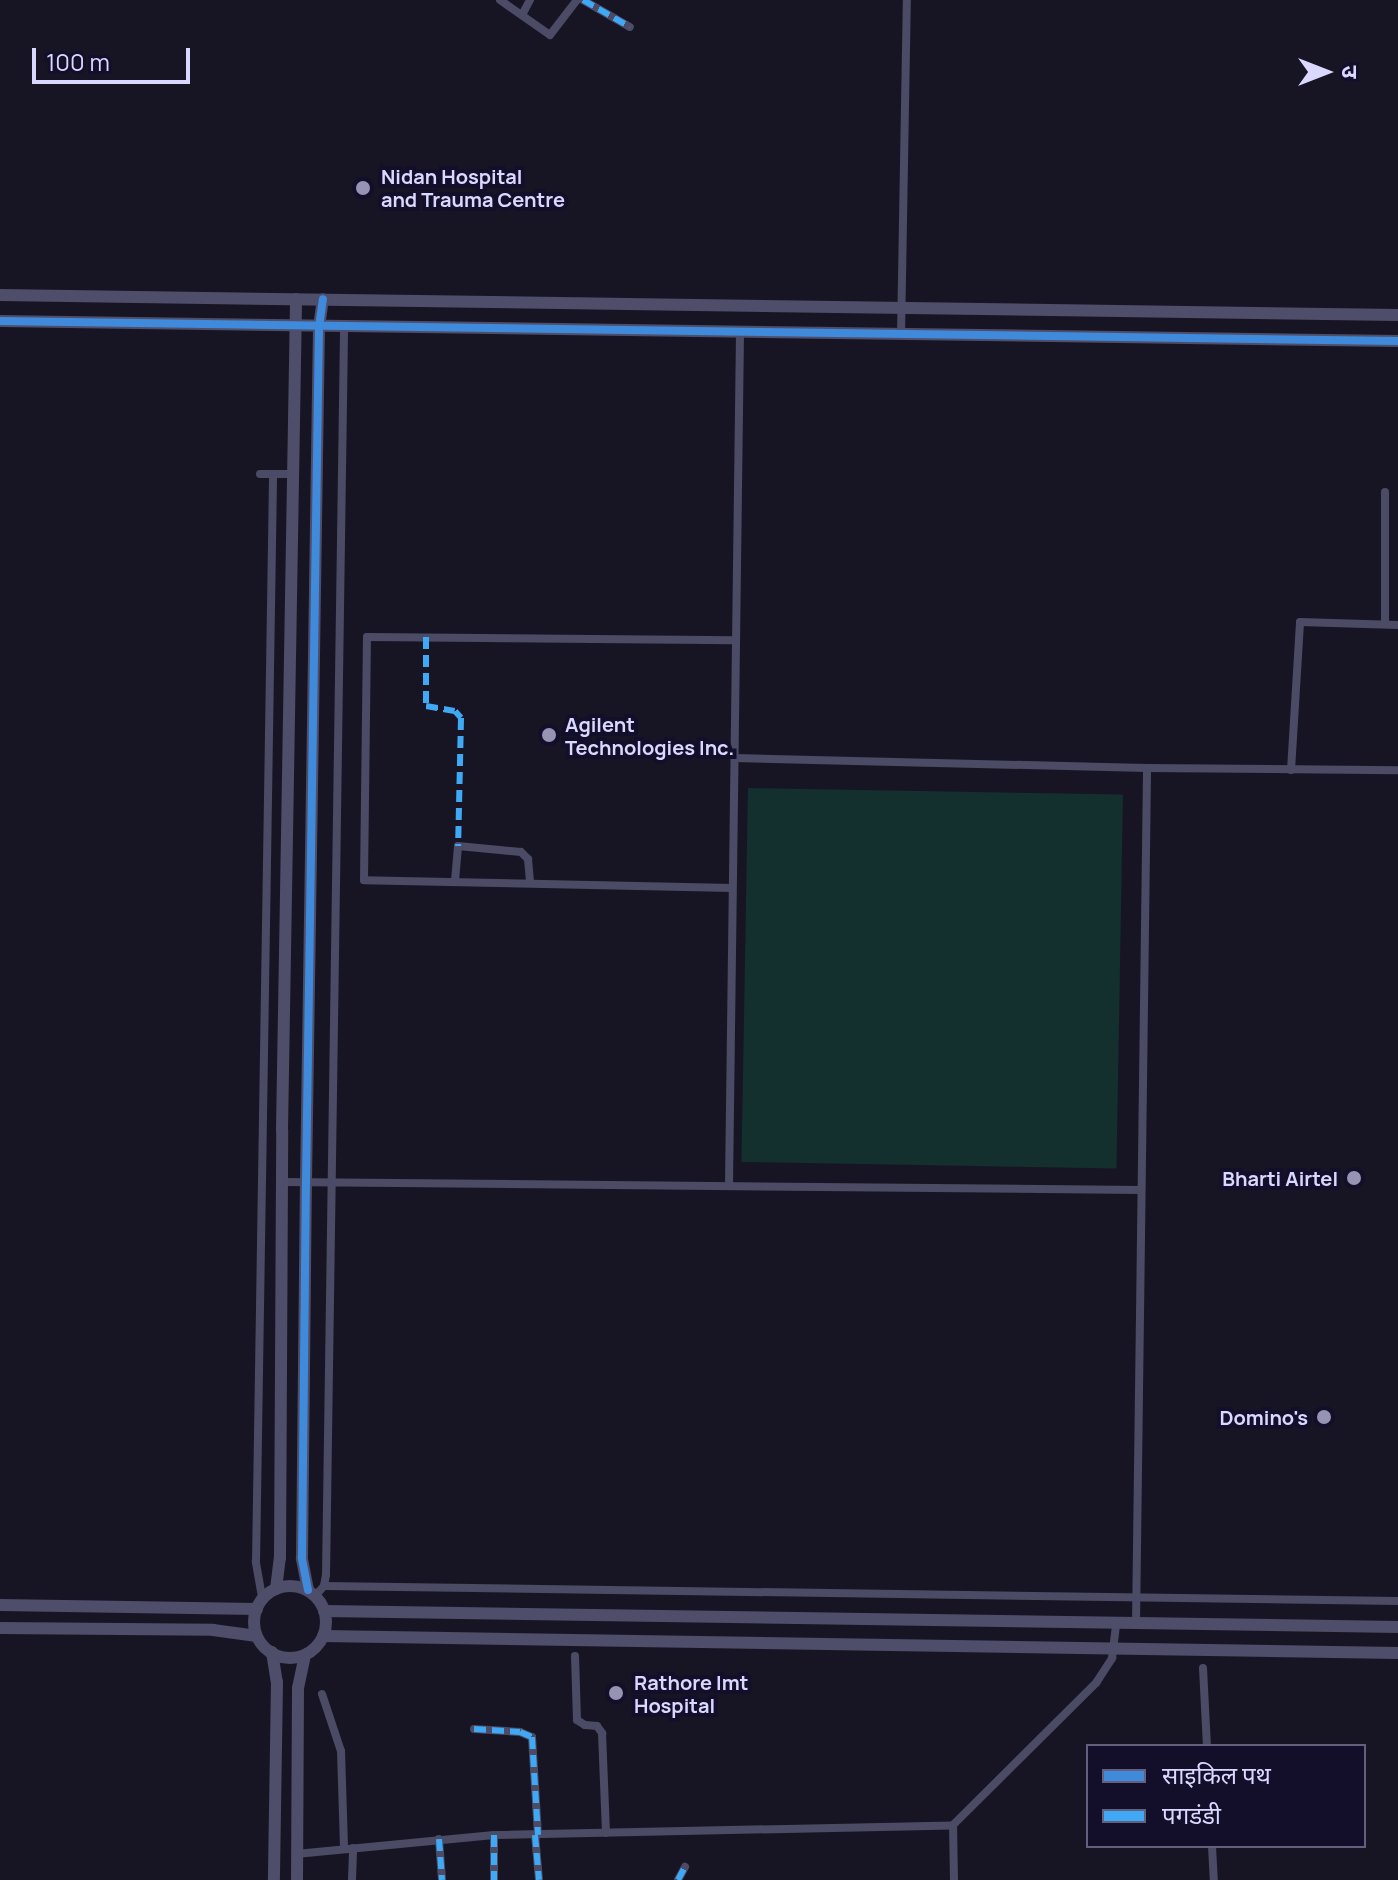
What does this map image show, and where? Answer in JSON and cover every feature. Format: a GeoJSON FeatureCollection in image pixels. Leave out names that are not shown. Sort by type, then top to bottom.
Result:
{"type":"FeatureCollection","features":[{"type":"Feature","properties":{"kind":"street"},"geometry":{"type":"LineString","coordinates":[[500,0],[550,35],[580,0],[630,27]]}},
{"type":"Feature","properties":{"kind":"street"},"geometry":{"type":"LineString","coordinates":[[522,15],[530,0]]}},
{"type":"Feature","properties":{"kind":"street"},"geometry":{"type":"LineString","coordinates":[[901,335],[907,0]]}},
{"type":"Feature","properties":{"kind":"street"},"geometry":{"type":"LineString","coordinates":[[0,295],[1398,315]]}},
{"type":"Feature","properties":{"kind":"street"},"geometry":{"type":"LineString","coordinates":[[276,1589],[280,1558],[282,1182],[296,299]]}},
{"type":"Feature","properties":{"kind":"street"},"geometry":{"type":"LineString","coordinates":[[297,1880],[298,1688],[305,1655],[323,1636],[324,1611],[302,1558],[319,327],[323,299]]}},
{"type":"Feature","properties":{"kind":"street"},"geometry":{"type":"LineString","coordinates":[[0,321],[1398,341]]}},
{"type":"Feature","properties":{"kind":"street"},"geometry":{"type":"LineString","coordinates":[[316,1591],[330,1183],[344,328]]}},
{"type":"Feature","properties":{"kind":"street"},"geometry":{"type":"LineString","coordinates":[[729,1185],[740,333]]}},
{"type":"Feature","properties":{"kind":"street"},"geometry":{"type":"LineString","coordinates":[[260,474],[292,474]]}},
{"type":"Feature","properties":{"kind":"street"},"geometry":{"type":"LineString","coordinates":[[257,1636],[260,1603],[256,1562],[273,474]]}},
{"type":"Feature","properties":{"kind":"street"},"geometry":{"type":"LineString","coordinates":[[1385,492],[1385,624]]}},
{"type":"Feature","properties":{"kind":"street"},"geometry":{"type":"LineString","coordinates":[[271,591],[291,590]]}},
{"type":"Feature","properties":{"kind":"street"},"geometry":{"type":"LineString","coordinates":[[1291,770],[1297,626],[1300,622],[1398,625]]}},
{"type":"Feature","properties":{"kind":"street"},"geometry":{"type":"LineString","coordinates":[[732,888],[364,880],[367,637],[736,640]]}},
{"type":"Feature","properties":{"kind":"street"},"geometry":{"type":"LineString","coordinates":[[735,758],[1147,768],[1398,770]]}},
{"type":"Feature","properties":{"kind":"street"},"geometry":{"type":"LineString","coordinates":[[1136,1624],[1147,768]]}},
{"type":"Feature","properties":{"kind":"street"},"geometry":{"type":"LineString","coordinates":[[455,881],[458,846],[521,852],[528,859],[530,882]]}},
{"type":"Feature","properties":{"kind":"street"},"geometry":{"type":"LineString","coordinates":[[282,1182],[1141,1190]]}},
{"type":"Feature","properties":{"kind":"street"},"geometry":{"type":"LineString","coordinates":[[0,1605],[260,1603],[276,1589],[290,1586],[316,1591],[1398,1601]]}},
{"type":"Feature","properties":{"kind":"street"},"geometry":{"type":"LineString","coordinates":[[324,1611],[1398,1627]]}},
{"type":"Feature","properties":{"kind":"street"},"geometry":{"type":"LineString","coordinates":[[296,1854],[494,1835],[953,1825],[1096,1683],[1110,1664],[1116,1624]]}},
{"type":"Feature","properties":{"kind":"street"},"geometry":{"type":"LineString","coordinates":[[0,1628],[213,1630],[257,1636],[272,1652],[291,1658],[305,1655]]}},
{"type":"Feature","properties":{"kind":"street"},"geometry":{"type":"LineString","coordinates":[[323,1636],[1115,1646],[1398,1653]]}},
{"type":"Feature","properties":{"kind":"street"},"geometry":{"type":"LineString","coordinates":[[272,1652],[277,1682],[274,1880]]}},
{"type":"Feature","properties":{"kind":"street"},"geometry":{"type":"LineString","coordinates":[[575,1656],[577,1720],[597,1726],[602,1733],[606,1833]]}},
{"type":"Feature","properties":{"kind":"street"},"geometry":{"type":"LineString","coordinates":[[1203,1668],[1207,1744]]}},
{"type":"Feature","properties":{"kind":"street"},"geometry":{"type":"LineString","coordinates":[[322,1694],[341,1751],[352,1880]]}},
{"type":"Feature","properties":{"kind":"street"},"geometry":{"type":"LineString","coordinates":[[474,1729],[520,1732],[532,1737],[539,1880]]}},
{"type":"Feature","properties":{"kind":"street"},"geometry":{"type":"LineString","coordinates":[[953,1825],[954,1880]]}},
{"type":"Feature","properties":{"kind":"street"},"geometry":{"type":"LineString","coordinates":[[494,1835],[494,1880]]}},
{"type":"Feature","properties":{"kind":"street"},"geometry":{"type":"LineString","coordinates":[[439,1839],[442,1880]]}},
{"type":"Feature","properties":{"kind":"street"},"geometry":{"type":"LineString","coordinates":[[1212,1848],[1214,1880]]}},
{"type":"Feature","properties":{"kind":"street"},"geometry":{"type":"LineString","coordinates":[[678,1880],[685,1867]]}},
{"type":"Feature","properties":{"kind":"green space"},"geometry":{"type":"Polygon","coordinates":[[[748,788],[1123,795],[1116,1168],[741,1162],[748,788]]]}},
{"type":"Feature","properties":{"kind":"marked path"},"geometry":{"type":"LineString","coordinates":[[583,0],[630,27]]}},
{"type":"Feature","properties":{"kind":"marked path"},"geometry":{"type":"LineString","coordinates":[[426,637],[426,706],[455,711],[461,718],[458,846]]}},
{"type":"Feature","properties":{"kind":"marked path"},"geometry":{"type":"LineString","coordinates":[[474,1729],[520,1732],[532,1737],[538,1835]]}},
{"type":"Feature","properties":{"kind":"marked path"},"geometry":{"type":"LineString","coordinates":[[494,1835],[494,1880]]}},
{"type":"Feature","properties":{"kind":"marked path"},"geometry":{"type":"LineString","coordinates":[[535,1835],[539,1880]]}},
{"type":"Feature","properties":{"kind":"marked path"},"geometry":{"type":"LineString","coordinates":[[439,1839],[442,1880]]}},
{"type":"Feature","properties":{"kind":"marked path"},"geometry":{"type":"LineString","coordinates":[[678,1880],[685,1867]]}},
{"type":"Feature","properties":{"kind":"cycle path"},"geometry":{"type":"LineString","coordinates":[[308,1590],[302,1558],[306,1182],[319,327],[323,299]]}},
{"type":"Feature","properties":{"kind":"cycle path"},"geometry":{"type":"LineString","coordinates":[[0,321],[1398,341]]}},
{"type":"Feature","properties":{"kind":"place","name":"Nidan Hospital and Trauma Centre"},"geometry":{"type":"Point","coordinates":[363,188]}},
{"type":"Feature","properties":{"kind":"place","name":"Agilent Technologies Inc."},"geometry":{"type":"Point","coordinates":[549,735]}},
{"type":"Feature","properties":{"kind":"place","name":"Bharti Airtel"},"geometry":{"type":"Point","coordinates":[1354,1178]}},
{"type":"Feature","properties":{"kind":"place","name":"Domino's"},"geometry":{"type":"Point","coordinates":[1324,1417]}},
{"type":"Feature","properties":{"kind":"place","name":"Rathore Imt Hospital"},"geometry":{"type":"Point","coordinates":[616,1693]}}]}
